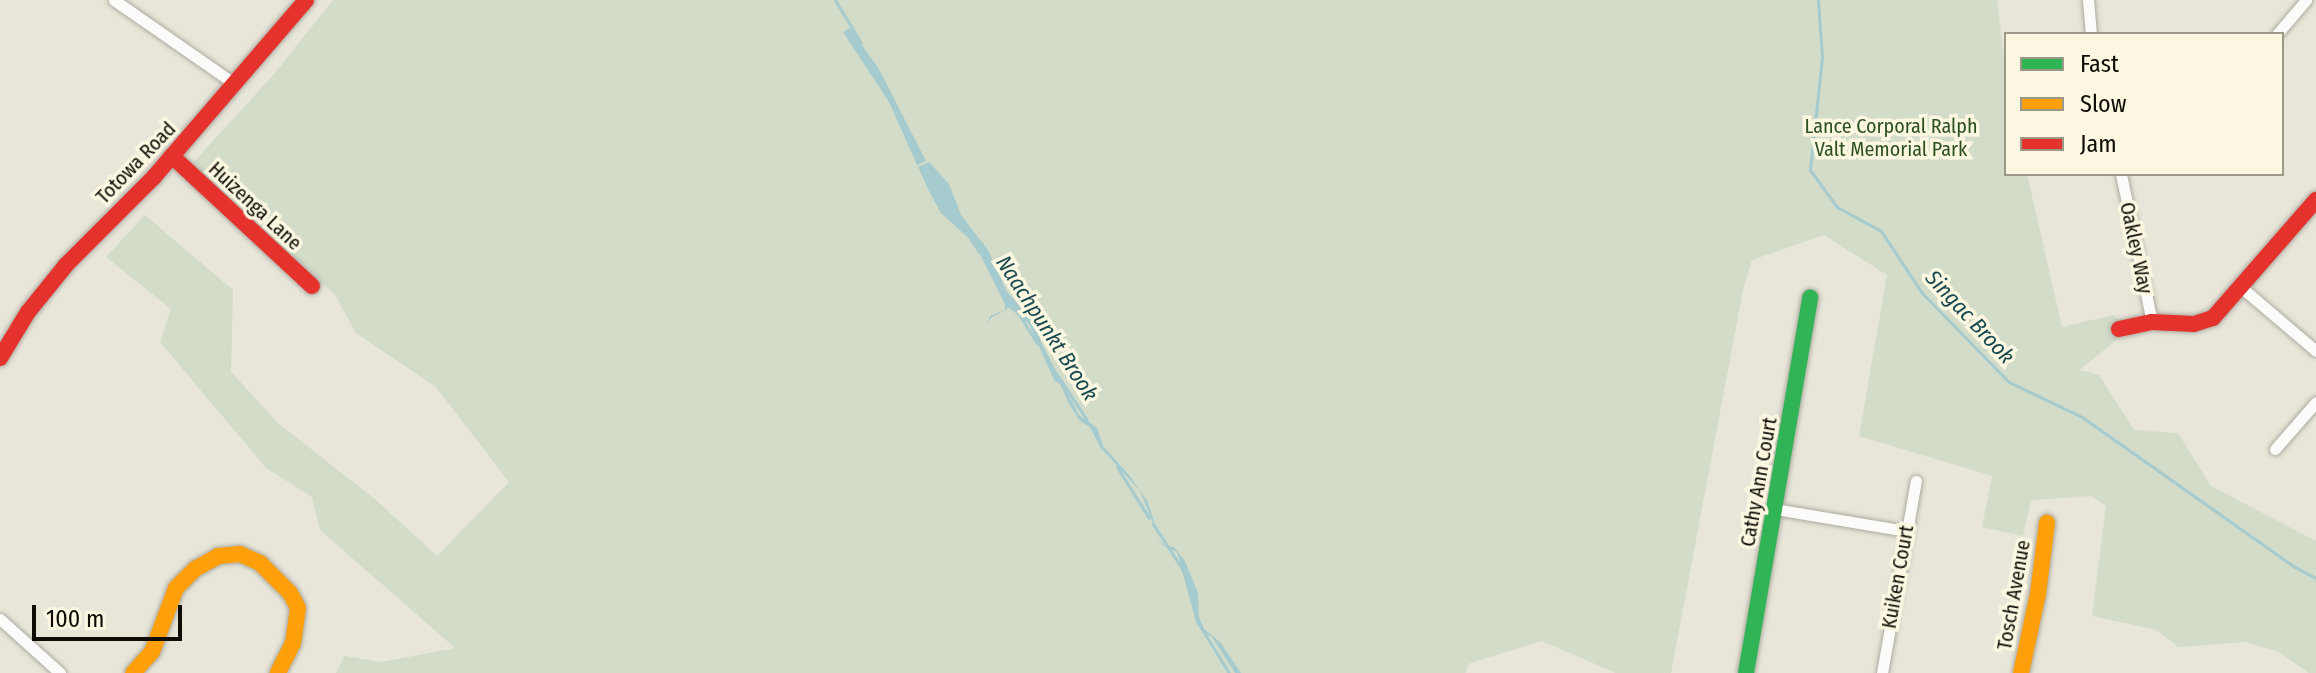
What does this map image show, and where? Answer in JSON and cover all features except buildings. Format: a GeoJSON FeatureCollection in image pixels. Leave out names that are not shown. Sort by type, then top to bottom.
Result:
{"type":"FeatureCollection","features":[{"type":"Feature","properties":{"kind":"street"},"geometry":{"type":"LineString","coordinates":[[114,0],[235,84]]}},
{"type":"Feature","properties":{"kind":"street","name":"Totowa Road"},"geometry":{"type":"LineString","coordinates":[[0,358],[28,312],[66,265],[172,156],[306,0]]}},
{"type":"Feature","properties":{"kind":"street"},"geometry":{"type":"LineString","coordinates":[[2088,0],[2091,32]]}},
{"type":"Feature","properties":{"kind":"street"},"geometry":{"type":"LineString","coordinates":[[2279,32],[2306,0]]}},
{"type":"Feature","properties":{"kind":"street","name":"Huizenga Lane"},"geometry":{"type":"LineString","coordinates":[[172,156],[312,286]]}},
{"type":"Feature","properties":{"kind":"street","name":"Oakley Way"},"geometry":{"type":"LineString","coordinates":[[2121,176],[2152,322]]}},
{"type":"Feature","properties":{"kind":"street"},"geometry":{"type":"LineString","coordinates":[[2119,329],[2152,322],[2194,324],[2213,318],[2316,200]]}},
{"type":"Feature","properties":{"kind":"street"},"geometry":{"type":"LineString","coordinates":[[2242,288],[2316,351]]}},
{"type":"Feature","properties":{"kind":"street","name":"Cathy Ann Court"},"geometry":{"type":"LineString","coordinates":[[1746,673],[1810,297]]}},
{"type":"Feature","properties":{"kind":"street"},"geometry":{"type":"LineString","coordinates":[[2275,449],[2316,402]]}},
{"type":"Feature","properties":{"kind":"street","name":"Kuiken Court"},"geometry":{"type":"LineString","coordinates":[[1882,673],[1916,481]]}},
{"type":"Feature","properties":{"kind":"street"},"geometry":{"type":"LineString","coordinates":[[1775,509],[1906,531]]}},
{"type":"Feature","properties":{"kind":"street","name":"Tosch Avenue"},"geometry":{"type":"LineString","coordinates":[[2021,673],[2038,594],[2047,523]]}},
{"type":"Feature","properties":{"kind":"street"},"geometry":{"type":"LineString","coordinates":[[133,673],[152,652],[176,588],[195,569],[218,556],[240,554],[260,563],[290,593],[298,608],[293,643],[278,673]]}},
{"type":"Feature","properties":{"kind":"street"},"geometry":{"type":"LineString","coordinates":[[0,619],[60,673]]}},
{"type":"Feature","properties":{"kind":"green space","name":"Lance Corporal Ralph Valt Memorial Park"},"geometry":{"type":"Polygon","coordinates":[[[333,0],[1997,0],[2004,56],[2004,176],[2027,176],[2062,327],[2114,315],[2124,328],[2119,338],[2079,370],[2099,375],[2134,430],[2178,433],[2211,486],[2316,541],[2316,673],[2309,673],[2279,652],[2246,642],[2178,647],[2157,630],[2092,616],[2106,506],[2091,496],[2031,500],[2023,536],[1982,527],[1992,476],[1859,436],[1887,275],[1824,235],[1752,260],[1743,290],[1671,673],[1616,673],[1542,641],[1470,663],[1465,673],[336,673],[344,656],[382,662],[455,648],[320,530],[312,497],[266,468],[160,342],[171,309],[106,257],[145,215],[233,290],[231,372],[279,424],[376,500],[437,556],[509,482],[436,387],[356,333],[334,293],[181,176],[275,73],[333,0]]]}},
{"type":"Feature","properties":{"kind":"water"},"geometry":{"type":"Polygon","coordinates":[[[850,28],[879,69],[926,161],[917,165],[889,102],[843,32],[850,28]]]}},
{"type":"Feature","properties":{"kind":"water"},"geometry":{"type":"Polygon","coordinates":[[[929,162],[949,184],[961,215],[988,250],[1007,292],[1036,324],[1041,342],[1079,415],[1097,428],[1103,446],[1129,475],[1148,502],[1159,537],[1140,491],[1100,447],[1090,427],[1080,421],[1060,384],[1054,380],[1029,324],[1008,307],[1006,310],[992,317],[988,323],[990,316],[1005,310],[1005,304],[975,244],[941,213],[930,193],[918,167],[929,162]]]}},
{"type":"Feature","properties":{"kind":"water"},"geometry":{"type":"Polygon","coordinates":[[[1161,542],[1174,547],[1185,561],[1198,593],[1199,617],[1204,629],[1220,642],[1241,673],[1235,673],[1212,637],[1201,630],[1177,552],[1162,545],[1161,542]]]}},
{"type":"Feature","properties":{"kind":"waterway","name":"Naachpunkt Brook"},"geometry":{"type":"LineString","coordinates":[[835,0],[861,43]]}},
{"type":"Feature","properties":{"kind":"waterway","name":"Singac Brook"},"geometry":{"type":"LineString","coordinates":[[1818,0],[1822,57],[1810,170],[1837,207],[1881,231],[1922,293],[2009,382],[2082,417],[2293,566],[2316,578]]}},
{"type":"Feature","properties":{"kind":"waterway","name":"Naachpunkt Brook"},"geometry":{"type":"LineString","coordinates":[[970,238],[979,252]]}},
{"type":"Feature","properties":{"kind":"waterway","name":"Naachpunkt Brook"},"geometry":{"type":"LineString","coordinates":[[1020,316],[1037,343]]}},
{"type":"Feature","properties":{"kind":"waterway","name":"Naachpunkt Brook"},"geometry":{"type":"LineString","coordinates":[[1056,373],[1087,420]]}},
{"type":"Feature","properties":{"kind":"waterway","name":"Naachpunkt Brook"},"geometry":{"type":"LineString","coordinates":[[1117,467],[1149,518]]}},
{"type":"Feature","properties":{"kind":"waterway","name":"Naachpunkt Brook"},"geometry":{"type":"LineString","coordinates":[[1153,524],[1183,570],[1197,621],[1229,673]]}},
{"type":"Feature","properties":{"kind":"traffic: fast"},"geometry":{"type":"LineString","coordinates":[[1746,673],[1810,297]]}},
{"type":"Feature","properties":{"kind":"traffic: slow"},"geometry":{"type":"LineString","coordinates":[[2021,673],[2038,594],[2047,523]]}},
{"type":"Feature","properties":{"kind":"traffic: slow"},"geometry":{"type":"LineString","coordinates":[[133,673],[152,652],[176,588],[195,569],[218,556],[240,554],[260,563],[290,593],[298,608],[293,643],[278,673]]}},
{"type":"Feature","properties":{"kind":"traffic: jam"},"geometry":{"type":"LineString","coordinates":[[0,358],[28,312],[66,265],[154,177],[306,0]]}},
{"type":"Feature","properties":{"kind":"traffic: jam"},"geometry":{"type":"LineString","coordinates":[[172,156],[312,286]]}},
{"type":"Feature","properties":{"kind":"traffic: jam"},"geometry":{"type":"LineString","coordinates":[[2119,329],[2152,322],[2194,324],[2213,318],[2316,200]]}}]}
